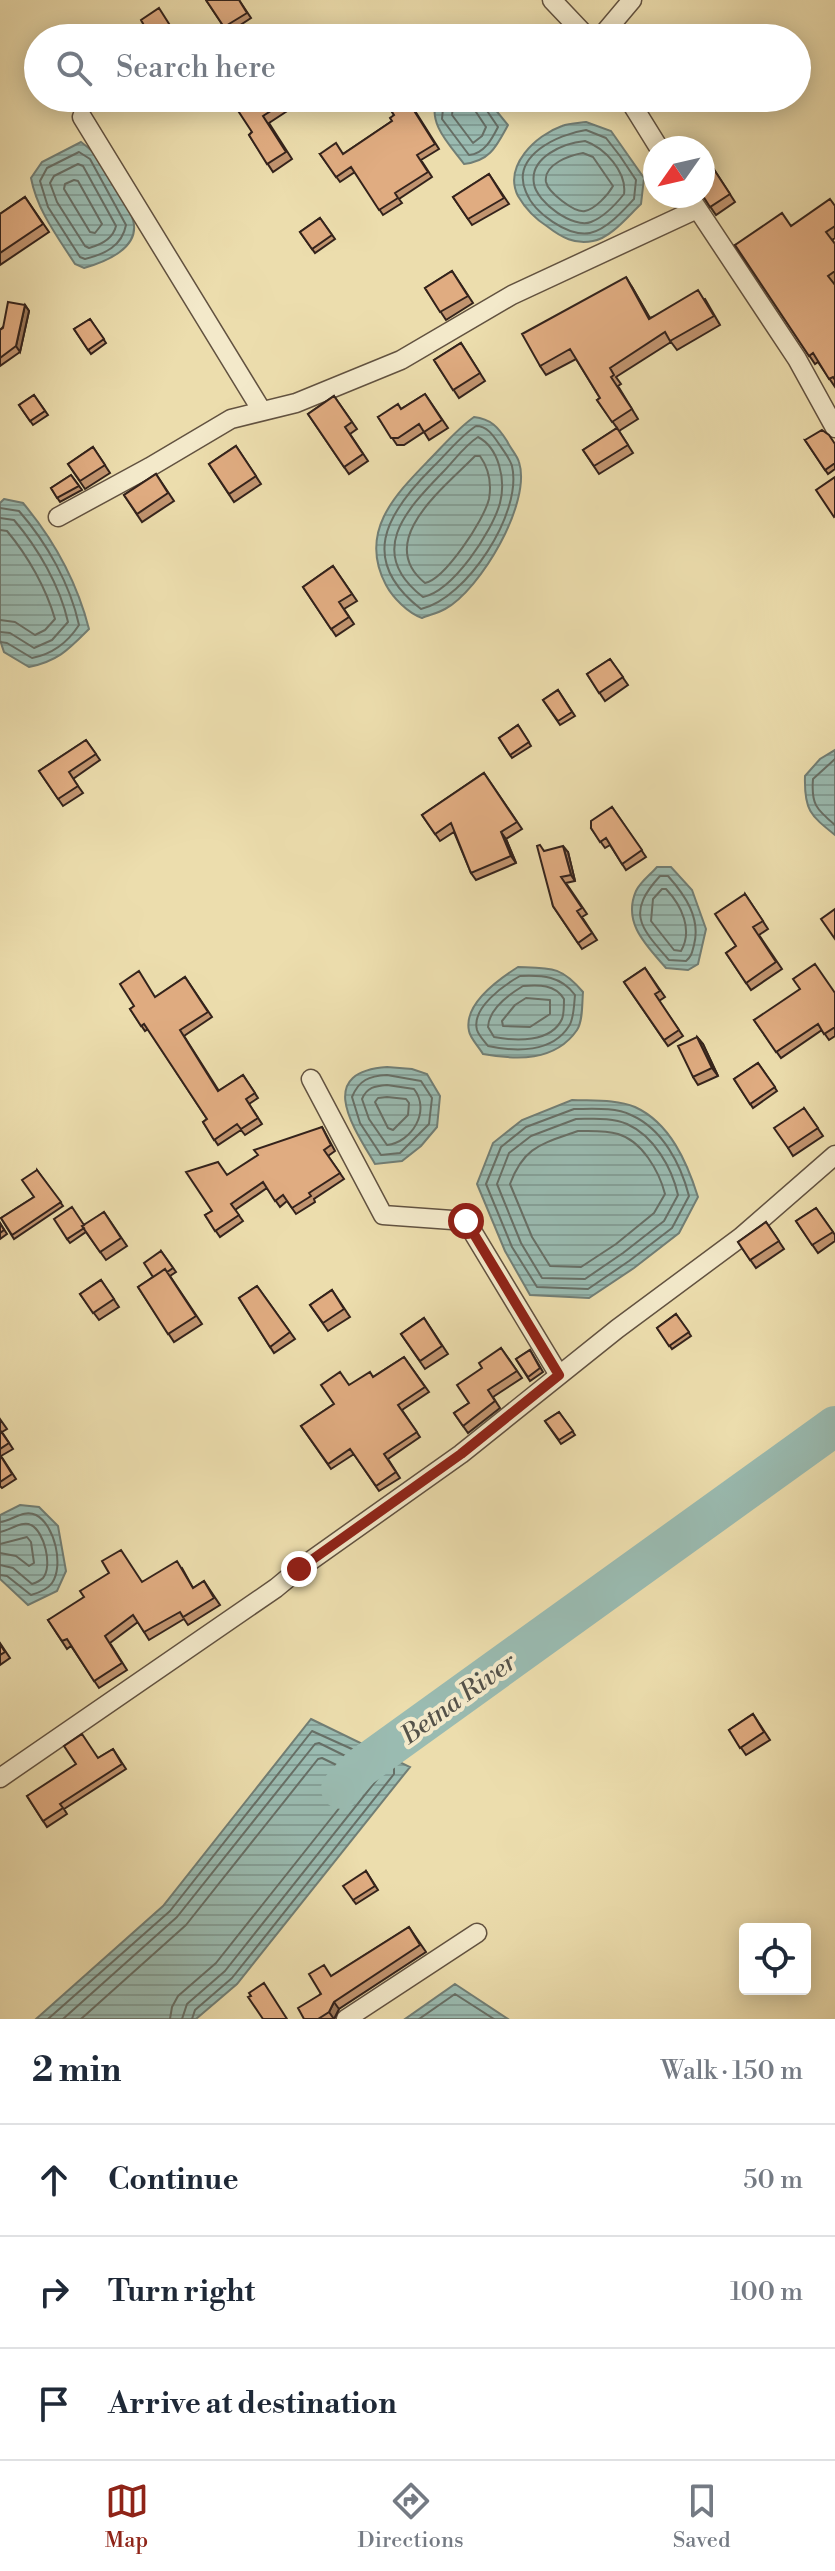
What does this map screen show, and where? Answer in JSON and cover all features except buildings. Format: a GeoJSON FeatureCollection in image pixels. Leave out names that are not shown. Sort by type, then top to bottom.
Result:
{"type":"FeatureCollection","features":[{"type":"Feature","properties":{"kind":"street"},"geometry":{"type":"LineString","coordinates":[[552,0],[575,24]]}},
{"type":"Feature","properties":{"kind":"street"},"geometry":{"type":"LineString","coordinates":[[612,24],[632,0]]}},
{"type":"Feature","properties":{"kind":"street"},"geometry":{"type":"LineString","coordinates":[[637,112],[652,136]]}},
{"type":"Feature","properties":{"kind":"street"},"geometry":{"type":"LineString","coordinates":[[82,117],[262,411]]}},
{"type":"Feature","properties":{"kind":"street"},"geometry":{"type":"LineString","coordinates":[[58,517],[231,419],[296,403],[401,360],[512,295],[681,208]]}},
{"type":"Feature","properties":{"kind":"street"},"geometry":{"type":"LineString","coordinates":[[697,208],[797,359],[835,428]]}},
{"type":"Feature","properties":{"kind":"street"},"geometry":{"type":"LineString","coordinates":[[311,1079],[383,1215],[466,1221],[559,1375]]}},
{"type":"Feature","properties":{"kind":"street"},"geometry":{"type":"LineString","coordinates":[[0,1778],[276,1588],[461,1454],[617,1329],[741,1237],[835,1155]]}},
{"type":"Feature","properties":{"kind":"street"},"geometry":{"type":"LineString","coordinates":[[346,2019],[477,1933]]}},
{"type":"Feature","properties":{"kind":"water"},"geometry":{"type":"Polygon","coordinates":[[[435,112],[497,112],[508,125],[491,152],[480,160],[464,164],[446,141],[435,112]]]}},
{"type":"Feature","properties":{"kind":"water"},"geometry":{"type":"Polygon","coordinates":[[[586,122],[611,131],[643,177],[641,204],[613,231],[593,241],[569,239],[544,224],[524,205],[515,185],[518,163],[525,153],[552,130],[586,122]]]}},
{"type":"Feature","properties":{"kind":"water"},"geometry":{"type":"Polygon","coordinates":[[[81,142],[108,173],[130,212],[134,230],[127,246],[102,262],[84,268],[75,264],[48,222],[31,178],[42,162],[81,142]]]}},
{"type":"Feature","properties":{"kind":"water"},"geometry":{"type":"Polygon","coordinates":[[[474,417],[497,428],[517,457],[521,479],[518,500],[500,544],[473,584],[445,609],[422,618],[401,604],[386,585],[378,566],[378,531],[384,516],[404,487],[474,417]]]}},
{"type":"Feature","properties":{"kind":"water"},"geometry":{"type":"Polygon","coordinates":[[[4,499],[23,503],[45,532],[71,578],[89,629],[62,654],[29,667],[4,652],[0,640],[0,503],[4,499]]]}},
{"type":"Feature","properties":{"kind":"water"},"geometry":{"type":"Polygon","coordinates":[[[835,750],[835,835],[810,811],[805,776],[820,759],[835,750]]]}},
{"type":"Feature","properties":{"kind":"water"},"geometry":{"type":"Polygon","coordinates":[[[657,867],[671,867],[692,890],[706,929],[698,964],[688,970],[666,968],[644,942],[634,924],[632,903],[636,891],[657,867]]]}},
{"type":"Feature","properties":{"kind":"water"},"geometry":{"type":"Polygon","coordinates":[[[518,967],[555,970],[568,977],[583,992],[579,1026],[568,1040],[546,1053],[521,1057],[483,1054],[470,1034],[471,1011],[484,993],[518,967]]]}},
{"type":"Feature","properties":{"kind":"water"},"geometry":{"type":"Polygon","coordinates":[[[387,1067],[427,1074],[440,1096],[437,1127],[421,1146],[402,1161],[375,1164],[350,1118],[346,1090],[352,1079],[365,1071],[387,1067]]]}},
{"type":"Feature","properties":{"kind":"water"},"geometry":{"type":"Polygon","coordinates":[[[572,1100],[620,1103],[647,1114],[676,1145],[698,1197],[679,1233],[589,1298],[530,1295],[505,1251],[477,1184],[493,1143],[522,1120],[572,1100]]]}},
{"type":"Feature","properties":{"kind":"water"},"geometry":{"type":"Polygon","coordinates":[[[20,1505],[39,1507],[58,1526],[66,1571],[57,1591],[28,1605],[0,1579],[0,1515],[20,1505]]]}},
{"type":"Feature","properties":{"kind":"water"},"geometry":{"type":"Polygon","coordinates":[[[311,1719],[410,1767],[237,1984],[196,2019],[36,2019],[163,1906],[311,1719]]]}},
{"type":"Feature","properties":{"kind":"water"},"geometry":{"type":"Polygon","coordinates":[[[455,1984],[508,2019],[405,2019],[455,1984]]]}},
{"type":"Feature","properties":{"kind":"waterway","name":"Betna River"},"geometry":{"type":"LineString","coordinates":[[341,1789],[360,1768],[835,1426]]}},
{"type":"Feature","properties":{"kind":"route"},"geometry":{"type":"LineString","coordinates":[[299,1569],[461,1454],[559,1375],[466,1221]]}}]}
